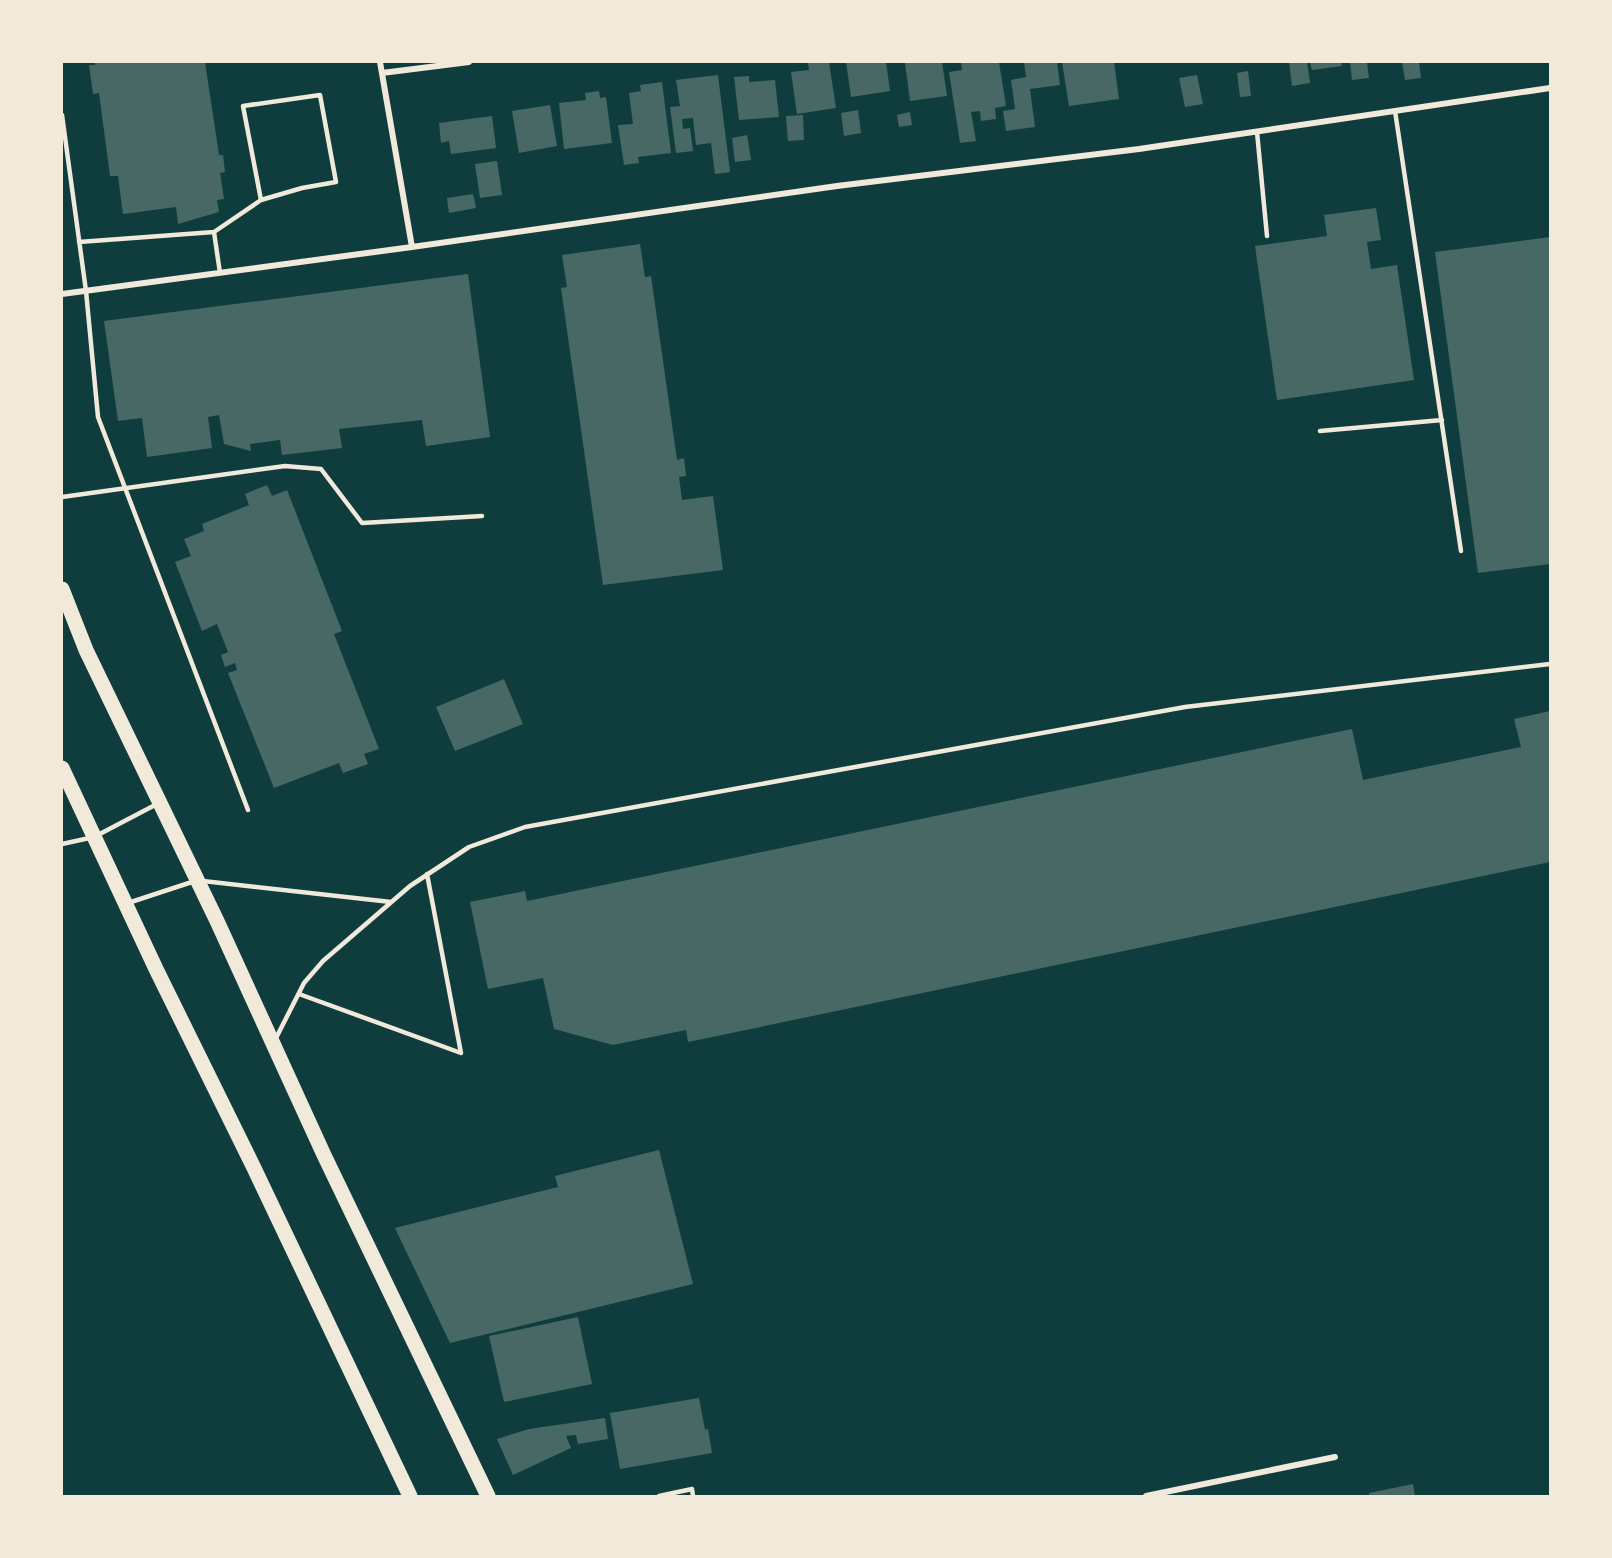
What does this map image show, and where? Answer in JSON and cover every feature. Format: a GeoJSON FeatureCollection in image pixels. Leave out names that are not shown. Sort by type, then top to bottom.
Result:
{"type":"FeatureCollection","features":[{"type":"Feature","properties":{"kind":"main road"},"geometry":{"type":"LineString","coordinates":[[62,589],[86,650],[488,1497]]}},
{"type":"Feature","properties":{"kind":"main road"},"geometry":{"type":"LineString","coordinates":[[62,768],[410,1497]]}},
{"type":"Feature","properties":{"kind":"street"},"geometry":{"type":"LineString","coordinates":[[380,62],[412,247]]}},
{"type":"Feature","properties":{"kind":"street"},"geometry":{"type":"LineString","coordinates":[[382,73],[469,62]]}},
{"type":"Feature","properties":{"kind":"street"},"geometry":{"type":"LineString","coordinates":[[62,294],[837,186],[1139,149],[1551,88]]}},
{"type":"Feature","properties":{"kind":"street"},"geometry":{"type":"LineString","coordinates":[[1146,1497],[1335,1457]]}},
{"type":"Feature","properties":{"kind":"lane"},"geometry":{"type":"LineString","coordinates":[[79,242],[214,232],[261,200],[303,188],[336,182],[320,95],[243,106],[261,200]]}},
{"type":"Feature","properties":{"kind":"lane"},"geometry":{"type":"LineString","coordinates":[[1395,111],[1461,551]]}},
{"type":"Feature","properties":{"kind":"lane"},"geometry":{"type":"LineString","coordinates":[[62,115],[86,291],[98,417],[248,810]]}},
{"type":"Feature","properties":{"kind":"lane"},"geometry":{"type":"LineString","coordinates":[[1257,132],[1267,236]]}},
{"type":"Feature","properties":{"kind":"lane"},"geometry":{"type":"LineString","coordinates":[[214,232],[220,273]]}},
{"type":"Feature","properties":{"kind":"lane"},"geometry":{"type":"LineString","coordinates":[[1320,432],[1442,420]]}},
{"type":"Feature","properties":{"kind":"lane"},"geometry":{"type":"LineString","coordinates":[[62,497],[285,466],[321,469],[362,523],[482,516]]}},
{"type":"Feature","properties":{"kind":"lane"},"geometry":{"type":"LineString","coordinates":[[273,1045],[304,983],[323,961],[391,902],[427,874],[469,847],[525,827],[1185,707],[1551,664]]}},
{"type":"Feature","properties":{"kind":"lane"},"geometry":{"type":"LineString","coordinates":[[62,844],[94,837],[159,803]]}},
{"type":"Feature","properties":{"kind":"lane"},"geometry":{"type":"LineString","coordinates":[[299,994],[460,1053],[427,874]]}},
{"type":"Feature","properties":{"kind":"lane"},"geometry":{"type":"LineString","coordinates":[[125,904],[197,881],[391,902]]}},
{"type":"Feature","properties":{"kind":"lane"},"geometry":{"type":"LineString","coordinates":[[659,1497],[692,1489],[693,1497]]}},
{"type":"Feature","properties":{"kind":"building"},"geometry":{"type":"Polygon","coordinates":[[[95,62],[205,62],[219,155],[223,155],[225,172],[220,173],[224,199],[217,200],[219,212],[178,224],[176,207],[123,214],[118,176],[110,176],[99,93],[93,94],[89,65],[95,65],[95,62]]]}},
{"type":"Feature","properties":{"kind":"building"},"geometry":{"type":"Polygon","coordinates":[[[829,62],[836,108],[797,114],[791,72],[809,70],[808,63],[829,62]]]}},
{"type":"Feature","properties":{"kind":"building"},"geometry":{"type":"Polygon","coordinates":[[[846,62],[886,62],[890,91],[851,97],[846,62]]]}},
{"type":"Feature","properties":{"kind":"building"},"geometry":{"type":"Polygon","coordinates":[[[942,62],[947,96],[910,101],[905,63],[942,62]]]}},
{"type":"Feature","properties":{"kind":"building"},"geometry":{"type":"Polygon","coordinates":[[[961,62],[999,62],[1006,106],[995,108],[996,119],[981,121],[980,111],[971,112],[976,141],[960,143],[949,72],[962,70],[961,62]]]}},
{"type":"Feature","properties":{"kind":"building"},"geometry":{"type":"Polygon","coordinates":[[[1024,62],[1057,62],[1060,85],[1030,89],[1035,127],[1006,131],[1003,111],[1015,109],[1011,80],[1026,77],[1024,62]]]}},
{"type":"Feature","properties":{"kind":"building"},"geometry":{"type":"Polygon","coordinates":[[[1062,62],[1114,62],[1119,99],[1069,106],[1062,62]]]}},
{"type":"Feature","properties":{"kind":"building"},"geometry":{"type":"Polygon","coordinates":[[[1289,62],[1307,62],[1310,83],[1292,86],[1289,62]]]}},
{"type":"Feature","properties":{"kind":"building"},"geometry":{"type":"Polygon","coordinates":[[[1310,62],[1341,62],[1342,66],[1312,70],[1310,62]]]}},
{"type":"Feature","properties":{"kind":"building"},"geometry":{"type":"Polygon","coordinates":[[[1350,62],[1367,62],[1369,78],[1352,80],[1350,62]]]}},
{"type":"Feature","properties":{"kind":"building"},"geometry":{"type":"Polygon","coordinates":[[[1402,62],[1419,62],[1421,78],[1405,80],[1402,62]]]}},
{"type":"Feature","properties":{"kind":"building"},"geometry":{"type":"Polygon","coordinates":[[[1248,71],[1251,96],[1240,97],[1237,73],[1248,71]]]}},
{"type":"Feature","properties":{"kind":"building"},"geometry":{"type":"Polygon","coordinates":[[[718,75],[730,172],[715,174],[711,143],[696,145],[693,118],[682,119],[683,129],[690,128],[693,151],[676,153],[670,107],[680,106],[676,80],[718,75]]]}},
{"type":"Feature","properties":{"kind":"building"},"geometry":{"type":"Polygon","coordinates":[[[1197,75],[1203,104],[1185,107],[1179,78],[1197,75]]]}},
{"type":"Feature","properties":{"kind":"building"},"geometry":{"type":"Polygon","coordinates":[[[749,76],[749,82],[775,80],[779,117],[739,120],[734,77],[749,76]]]}},
{"type":"Feature","properties":{"kind":"building"},"geometry":{"type":"Polygon","coordinates":[[[662,82],[671,153],[638,157],[639,163],[624,165],[618,125],[633,124],[629,93],[641,91],[640,85],[662,82]]]}},
{"type":"Feature","properties":{"kind":"building"},"geometry":{"type":"Polygon","coordinates":[[[599,91],[600,98],[606,97],[612,143],[564,149],[559,103],[586,100],[585,93],[599,91]]]}},
{"type":"Feature","properties":{"kind":"building"},"geometry":{"type":"Polygon","coordinates":[[[550,105],[557,146],[519,153],[512,111],[550,105]]]}},
{"type":"Feature","properties":{"kind":"building"},"geometry":{"type":"Polygon","coordinates":[[[858,110],[861,133],[844,136],[841,113],[858,110]]]}},
{"type":"Feature","properties":{"kind":"building"},"geometry":{"type":"Polygon","coordinates":[[[910,112],[912,125],[899,127],[897,115],[910,112]]]}},
{"type":"Feature","properties":{"kind":"building"},"geometry":{"type":"Polygon","coordinates":[[[803,115],[804,140],[788,141],[786,116],[803,115]]]}},
{"type":"Feature","properties":{"kind":"building"},"geometry":{"type":"Polygon","coordinates":[[[492,116],[496,148],[451,154],[449,141],[441,143],[439,123],[492,116]]]}},
{"type":"Feature","properties":{"kind":"building"},"geometry":{"type":"Polygon","coordinates":[[[747,135],[751,160],[735,162],[732,138],[747,135]]]}},
{"type":"Feature","properties":{"kind":"building"},"geometry":{"type":"Polygon","coordinates":[[[497,161],[502,195],[480,198],[475,164],[497,161]]]}},
{"type":"Feature","properties":{"kind":"building"},"geometry":{"type":"Polygon","coordinates":[[[473,194],[476,208],[449,213],[447,198],[473,194]]]}},
{"type":"Feature","properties":{"kind":"building"},"geometry":{"type":"Polygon","coordinates":[[[1376,208],[1381,240],[1367,242],[1371,269],[1397,265],[1414,380],[1277,400],[1255,246],[1327,236],[1324,215],[1376,208]]]}},
{"type":"Feature","properties":{"kind":"building"},"geometry":{"type":"Polygon","coordinates":[[[1550,237],[1550,564],[1478,573],[1435,252],[1550,237]]]}},
{"type":"Feature","properties":{"kind":"building"},"geometry":{"type":"Polygon","coordinates":[[[640,244],[645,277],[651,276],[677,460],[684,458],[686,476],[679,477],[682,500],[713,496],[723,570],[603,585],[561,288],[567,287],[562,255],[640,244]]]}},
{"type":"Feature","properties":{"kind":"building"},"geometry":{"type":"Polygon","coordinates":[[[468,274],[490,437],[426,446],[422,420],[339,429],[342,448],[282,455],[280,440],[250,444],[251,451],[224,444],[219,415],[208,417],[212,448],[147,457],[142,418],[118,421],[104,321],[468,274]]]}},
{"type":"Feature","properties":{"kind":"building"},"geometry":{"type":"Polygon","coordinates":[[[267,485],[272,496],[287,490],[342,631],[334,634],[379,749],[364,754],[368,764],[343,773],[339,763],[274,788],[228,673],[237,670],[235,663],[225,667],[221,655],[228,652],[217,624],[202,631],[175,562],[191,556],[184,539],[204,531],[202,524],[249,505],[245,494],[267,485]]]}},
{"type":"Feature","properties":{"kind":"building"},"geometry":{"type":"Polygon","coordinates":[[[504,679],[523,724],[455,751],[436,707],[504,679]]]}},
{"type":"Feature","properties":{"kind":"building"},"geometry":{"type":"Polygon","coordinates":[[[1550,711],[1550,862],[688,1042],[686,1030],[613,1045],[554,1029],[543,978],[488,989],[470,902],[525,891],[527,901],[1352,729],[1363,780],[1521,747],[1514,719],[1550,711]]]}},
{"type":"Feature","properties":{"kind":"building"},"geometry":{"type":"Polygon","coordinates":[[[659,1150],[693,1284],[450,1343],[395,1228],[558,1187],[555,1176],[659,1150]]]}},
{"type":"Feature","properties":{"kind":"building"},"geometry":{"type":"Polygon","coordinates":[[[578,1317],[592,1384],[504,1402],[489,1336],[578,1317]]]}},
{"type":"Feature","properties":{"kind":"building"},"geometry":{"type":"Polygon","coordinates":[[[699,1398],[712,1453],[620,1469],[610,1413],[699,1398]]]}},
{"type":"Feature","properties":{"kind":"building"},"geometry":{"type":"Polygon","coordinates":[[[605,1418],[608,1439],[578,1444],[576,1435],[566,1436],[571,1448],[513,1475],[497,1439],[529,1429],[605,1418]]]}},
{"type":"Feature","properties":{"kind":"building"},"geometry":{"type":"Polygon","coordinates":[[[1413,1484],[1415,1496],[1369,1496],[1369,1493],[1413,1484]]]}}]}
